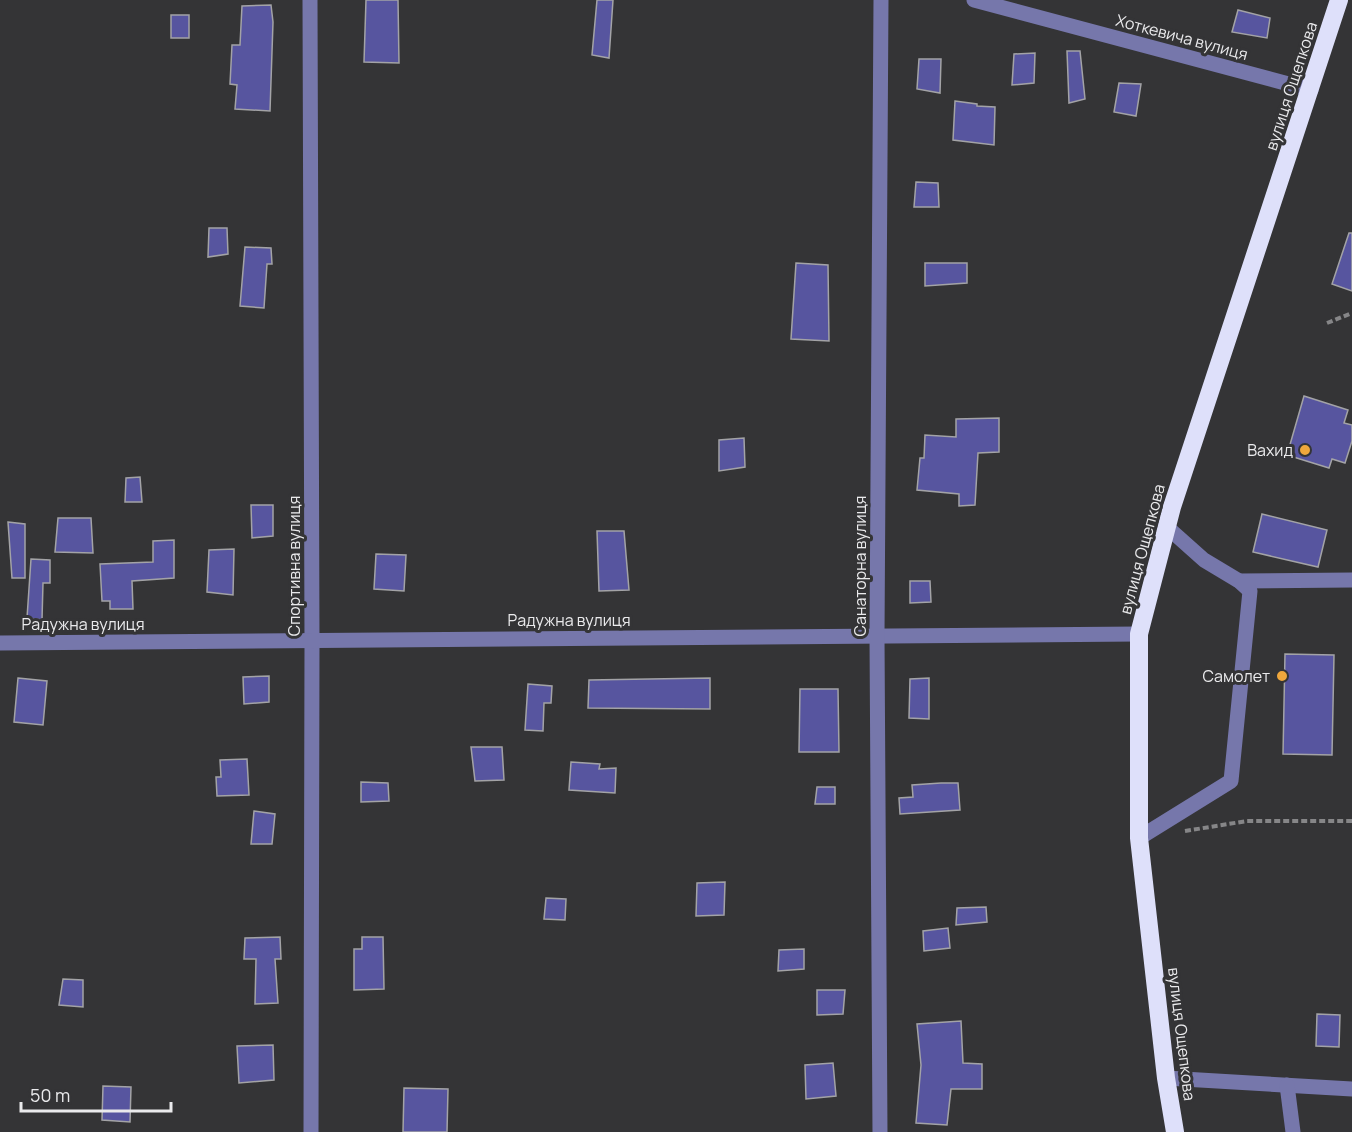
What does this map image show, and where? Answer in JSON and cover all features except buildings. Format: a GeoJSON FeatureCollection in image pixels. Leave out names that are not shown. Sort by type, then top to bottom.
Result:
{"type":"FeatureCollection","features":[{"type":"Feature","properties":{"kind":"highway","name":"вулиця Ощепкова"},"geometry":{"type":"LineString","coordinates":[[1175,1132],[1166,1078],[1139,838],[1139,634],[1167,527],[1339,0]]}},
{"type":"Feature","properties":{"kind":"street","name":"Спортивна вулиця"},"geometry":{"type":"LineString","coordinates":[[310,0],[311,1132]]}},
{"type":"Feature","properties":{"kind":"street","name":"Санаторна вулиця"},"geometry":{"type":"LineString","coordinates":[[880,1132],[877,636],[881,0]]}},
{"type":"Feature","properties":{"kind":"street","name":"Хоткевича вулиця"},"geometry":{"type":"LineString","coordinates":[[974,0],[1311,90]]}},
{"type":"Feature","properties":{"kind":"street"},"geometry":{"type":"LineString","coordinates":[[1139,838],[1231,781],[1250,591],[1239,581],[1204,560],[1167,527]]}},
{"type":"Feature","properties":{"kind":"street"},"geometry":{"type":"LineString","coordinates":[[1239,581],[1352,580]]}},
{"type":"Feature","properties":{"kind":"street","name":"Радужна вулиця"},"geometry":{"type":"LineString","coordinates":[[0,643],[1139,634]]}},
{"type":"Feature","properties":{"kind":"street"},"geometry":{"type":"LineString","coordinates":[[1166,1078],[1352,1089]]}},
{"type":"Feature","properties":{"kind":"street"},"geometry":{"type":"LineString","coordinates":[[1287,1085],[1293,1132]]}},
{"type":"Feature","properties":{"kind":"path"},"geometry":{"type":"LineString","coordinates":[[1327,323],[1352,313]]}},
{"type":"Feature","properties":{"kind":"path"},"geometry":{"type":"LineString","coordinates":[[1182,831],[1247,822],[1352,821]]}},
{"type":"Feature","properties":{"kind":"place","name":"Вахид"},"geometry":{"type":"Point","coordinates":[1305,450]}},
{"type":"Feature","properties":{"kind":"place","name":"Самолет"},"geometry":{"type":"Point","coordinates":[1282,676]}}]}
